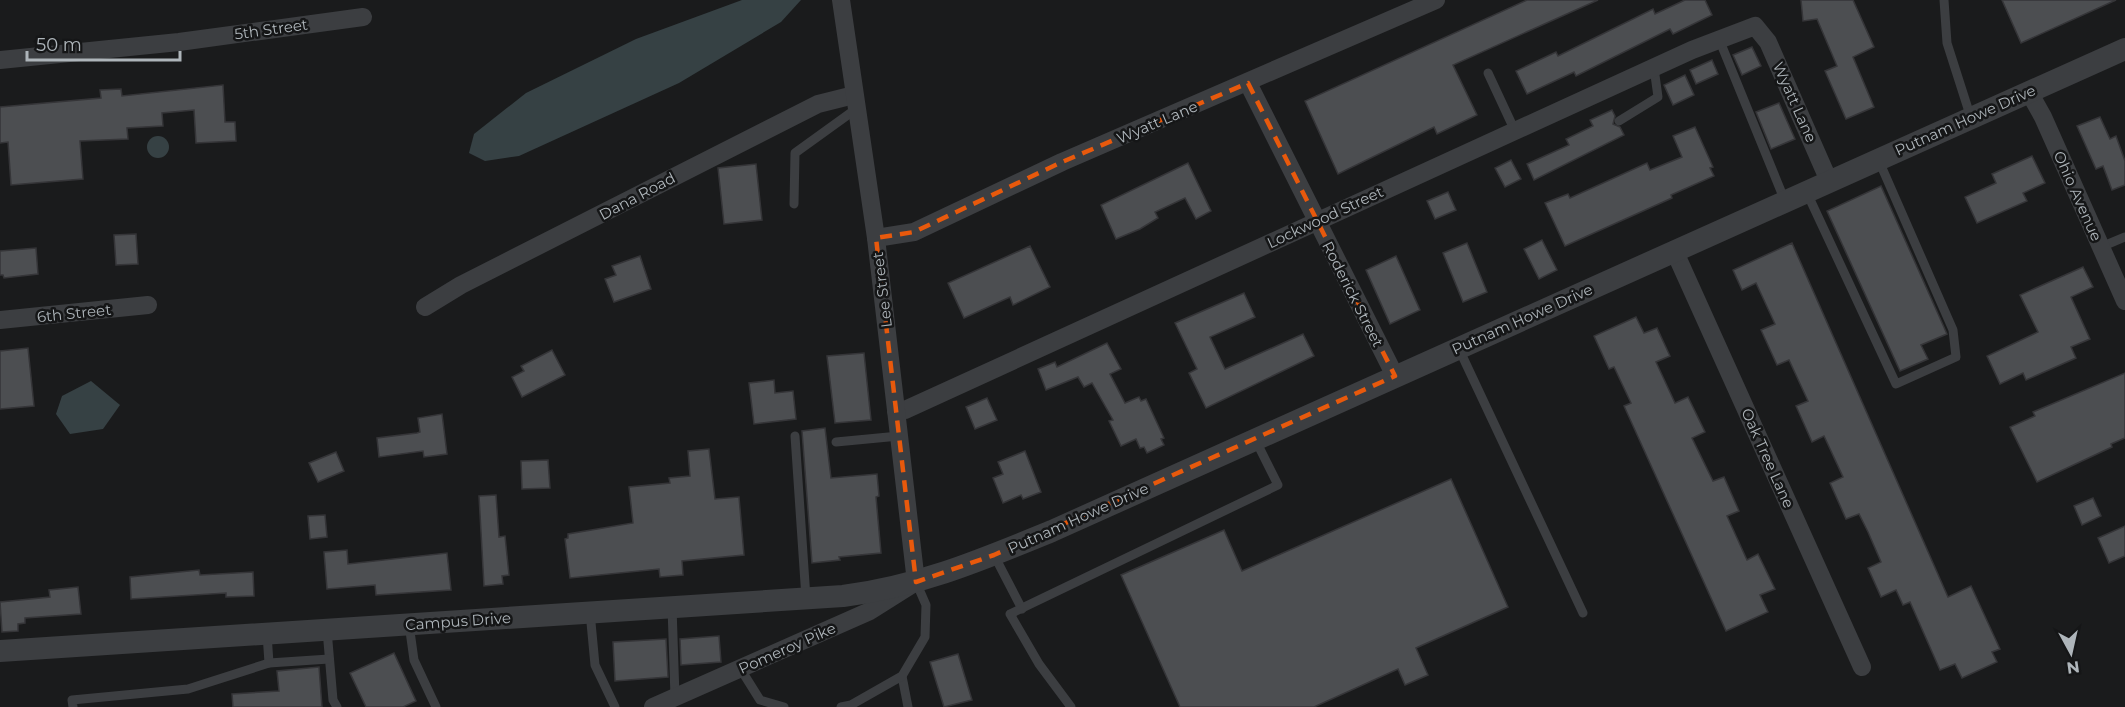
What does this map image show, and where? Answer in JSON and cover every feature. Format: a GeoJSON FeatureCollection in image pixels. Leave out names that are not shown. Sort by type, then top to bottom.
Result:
{"type":"FeatureCollection","features":[{"type":"Feature","properties":{"kind":"street","name":"Lee Street"},"geometry":{"type":"LineString","coordinates":[[841,0],[876,238],[916,582]]}},
{"type":"Feature","properties":{"kind":"street","name":"Wyatt Lane"},"geometry":{"type":"LineString","coordinates":[[876,238],[914,232],[1062,162],[1436,0]]}},
{"type":"Feature","properties":{"kind":"street","name":"5th Street"},"geometry":{"type":"LineString","coordinates":[[0,60],[179,42],[363,17]]}},
{"type":"Feature","properties":{"kind":"street","name":"Wyatt Lane"},"geometry":{"type":"LineString","coordinates":[[1755,26],[1768,42],[1829,181]]}},
{"type":"Feature","properties":{"kind":"street","name":"Lockwood Street"},"geometry":{"type":"LineString","coordinates":[[896,411],[905,410],[1654,68],[1719,39],[1755,26]]}},
{"type":"Feature","properties":{"kind":"street","name":"Putnam Howe Drive"},"geometry":{"type":"LineString","coordinates":[[916,582],[946,574],[994,555],[2125,49]]}},
{"type":"Feature","properties":{"kind":"street","name":"Roderick Street"},"geometry":{"type":"LineString","coordinates":[[1248,83],[1395,376]]}},
{"type":"Feature","properties":{"kind":"street","name":"Ohio Avenue"},"geometry":{"type":"LineString","coordinates":[[2029,92],[2125,301]]}},
{"type":"Feature","properties":{"kind":"street","name":"Dana Road"},"geometry":{"type":"LineString","coordinates":[[425,307],[461,285],[729,147],[818,104],[855,102]]}},
{"type":"Feature","properties":{"kind":"street","name":"Oak Tree Lane"},"geometry":{"type":"LineString","coordinates":[[1674,250],[1862,667]]}},
{"type":"Feature","properties":{"kind":"street","name":"6th Street"},"geometry":{"type":"LineString","coordinates":[[0,320],[148,305]]}},
{"type":"Feature","properties":{"kind":"street","name":"Campus Drive"},"geometry":{"type":"LineString","coordinates":[[0,651],[806,598],[875,591],[916,582]]}},
{"type":"Feature","properties":{"kind":"street","name":"Pomeroy Pike"},"geometry":{"type":"LineString","coordinates":[[653,707],[870,611],[916,582]]}},
{"type":"Feature","properties":{"kind":"lane"},"geometry":{"type":"LineString","coordinates":[[1944,0],[1947,43],[1971,118]]}},
{"type":"Feature","properties":{"kind":"lane"},"geometry":{"type":"LineString","coordinates":[[1719,39],[1785,201]]}},
{"type":"Feature","properties":{"kind":"lane"},"geometry":{"type":"LineString","coordinates":[[1619,121],[1658,97],[1654,68]]}},
{"type":"Feature","properties":{"kind":"lane"},"geometry":{"type":"LineString","coordinates":[[1488,74],[1515,131]]}},
{"type":"Feature","properties":{"kind":"lane"},"geometry":{"type":"LineString","coordinates":[[794,204],[795,153],[855,102]]}},
{"type":"Feature","properties":{"kind":"lane"},"geometry":{"type":"LineString","coordinates":[[1806,191],[1896,384],[1956,357],[1953,330],[1878,159]]}},
{"type":"Feature","properties":{"kind":"lane"},"geometry":{"type":"LineString","coordinates":[[2101,247],[2125,237]]}},
{"type":"Feature","properties":{"kind":"lane"},"geometry":{"type":"LineString","coordinates":[[1458,347],[1583,613]]}},
{"type":"Feature","properties":{"kind":"lane"},"geometry":{"type":"LineString","coordinates":[[795,436],[806,598]]}},
{"type":"Feature","properties":{"kind":"lane"},"geometry":{"type":"LineString","coordinates":[[836,442],[899,436]]}},
{"type":"Feature","properties":{"kind":"lane"},"geometry":{"type":"LineString","coordinates":[[1071,707],[1039,664],[1010,614],[1278,485],[1255,439]]}},
{"type":"Feature","properties":{"kind":"lane"},"geometry":{"type":"LineString","coordinates":[[994,555],[1022,609]]}},
{"type":"Feature","properties":{"kind":"lane"},"geometry":{"type":"LineString","coordinates":[[842,707],[851,705],[902,676],[925,637],[926,604],[916,582]]}},
{"type":"Feature","properties":{"kind":"lane"},"geometry":{"type":"LineString","coordinates":[[672,607],[675,697]]}},
{"type":"Feature","properties":{"kind":"lane"},"geometry":{"type":"LineString","coordinates":[[590,612],[595,665],[615,707]]}},
{"type":"Feature","properties":{"kind":"lane"},"geometry":{"type":"LineString","coordinates":[[409,624],[414,660],[436,707]]}},
{"type":"Feature","properties":{"kind":"lane"},"geometry":{"type":"LineString","coordinates":[[327,630],[333,700],[337,707]]}},
{"type":"Feature","properties":{"kind":"lane"},"geometry":{"type":"LineString","coordinates":[[267,634],[269,663]]}},
{"type":"Feature","properties":{"kind":"lane"},"geometry":{"type":"LineString","coordinates":[[73,707],[72,700],[188,689],[269,663],[329,659]]}},
{"type":"Feature","properties":{"kind":"lane"},"geometry":{"type":"LineString","coordinates":[[740,668],[760,700],[779,706]]}},
{"type":"Feature","properties":{"kind":"lane"},"geometry":{"type":"LineString","coordinates":[[902,676],[908,707]]}},
{"type":"Feature","properties":{"kind":"highlighted area"},"geometry":{"type":"Polygon","coordinates":[[[1248,83],[1395,376],[994,555],[916,582],[876,238],[914,232],[1062,162],[1248,83]]]}},
{"type":"Feature","properties":{"kind":"shaded area"},"geometry":{"type":"Polygon","coordinates":[[[742,0],[801,0],[781,22],[679,83],[519,156],[485,161],[469,153],[474,134],[526,93],[636,39],[742,0]]]}},
{"type":"Feature","properties":{"kind":"shaded area"},"geometry":{"type":"Polygon","coordinates":[[[158,136],[166,139],[169,147],[166,155],[158,158],[150,155],[147,147],[150,139],[158,136]]]}},
{"type":"Feature","properties":{"kind":"shaded area"},"geometry":{"type":"Polygon","coordinates":[[[91,381],[120,405],[103,429],[70,434],[56,414],[62,396],[91,381]]]}},
{"type":"Feature","properties":{"kind":"building"},"geometry":{"type":"Polygon","coordinates":[[[1527,0],[1598,0],[1453,65],[1477,115],[1437,134],[1434,127],[1338,174],[1305,101],[1527,0]]]}},
{"type":"Feature","properties":{"kind":"building"},"geometry":{"type":"Polygon","coordinates":[[[1685,0],[1705,0],[1712,15],[1673,34],[1670,29],[1576,76],[1574,72],[1527,94],[1516,71],[1556,52],[1558,56],[1653,9],[1655,14],[1685,0]]]}},
{"type":"Feature","properties":{"kind":"building"},"geometry":{"type":"Polygon","coordinates":[[[1801,0],[1853,0],[1874,47],[1853,57],[1874,107],[1846,119],[1825,71],[1837,66],[1817,19],[1803,21],[1801,0]]]}},
{"type":"Feature","properties":{"kind":"building"},"geometry":{"type":"Polygon","coordinates":[[[2002,0],[2116,0],[2021,43],[2002,0]]]}},
{"type":"Feature","properties":{"kind":"building"},"geometry":{"type":"Polygon","coordinates":[[[1752,47],[1761,66],[1742,75],[1733,55],[1752,47]]]}},
{"type":"Feature","properties":{"kind":"building"},"geometry":{"type":"Polygon","coordinates":[[[1712,60],[1718,74],[1696,84],[1690,70],[1712,60]]]}},
{"type":"Feature","properties":{"kind":"building"},"geometry":{"type":"Polygon","coordinates":[[[1685,75],[1694,95],[1673,105],[1664,85],[1685,75]]]}},
{"type":"Feature","properties":{"kind":"building"},"geometry":{"type":"Polygon","coordinates":[[[223,85],[225,122],[235,122],[236,141],[196,143],[194,110],[162,113],[163,126],[127,128],[128,139],[80,141],[83,179],[11,185],[8,142],[0,143],[0,107],[101,98],[100,90],[121,89],[122,96],[223,85]]]}},
{"type":"Feature","properties":{"kind":"building"},"geometry":{"type":"Polygon","coordinates":[[[1779,103],[1795,139],[1771,149],[1756,112],[1779,103]]]}},
{"type":"Feature","properties":{"kind":"building"},"geometry":{"type":"Polygon","coordinates":[[[1612,110],[1615,116],[1613,124],[1620,127],[1624,135],[1534,180],[1527,164],[1569,145],[1566,139],[1593,126],[1590,120],[1612,110]]]}},
{"type":"Feature","properties":{"kind":"building"},"geometry":{"type":"Polygon","coordinates":[[[2100,117],[2110,139],[2116,136],[2125,161],[2125,185],[2112,190],[2103,166],[2096,169],[2077,126],[2100,117]]]}},
{"type":"Feature","properties":{"kind":"building"},"geometry":{"type":"Polygon","coordinates":[[[1695,127],[1713,167],[1710,168],[1714,176],[1671,195],[1672,198],[1565,246],[1545,203],[1568,194],[1570,198],[1647,163],[1650,170],[1682,157],[1673,136],[1695,127]]]}},
{"type":"Feature","properties":{"kind":"building"},"geometry":{"type":"Polygon","coordinates":[[[2032,156],[2045,183],[2023,193],[2027,201],[1977,223],[1965,197],[1996,183],[1992,174],[2032,156]]]}},
{"type":"Feature","properties":{"kind":"building"},"geometry":{"type":"Polygon","coordinates":[[[1511,160],[1521,179],[1505,187],[1495,168],[1511,160]]]}},
{"type":"Feature","properties":{"kind":"building"},"geometry":{"type":"Polygon","coordinates":[[[1188,163],[1211,211],[1196,219],[1185,198],[1155,212],[1158,218],[1140,229],[1116,239],[1101,205],[1188,163]]]}},
{"type":"Feature","properties":{"kind":"building"},"geometry":{"type":"Polygon","coordinates":[[[756,164],[762,220],[724,224],[718,168],[756,164]]]}},
{"type":"Feature","properties":{"kind":"building"},"geometry":{"type":"Polygon","coordinates":[[[1881,186],[1947,334],[1921,345],[1928,359],[1900,371],[1827,211],[1881,186]]]}},
{"type":"Feature","properties":{"kind":"building"},"geometry":{"type":"Polygon","coordinates":[[[1448,192],[1456,210],[1435,219],[1427,201],[1448,192]]]}},
{"type":"Feature","properties":{"kind":"building"},"geometry":{"type":"Polygon","coordinates":[[[136,234],[138,264],[116,265],[114,235],[136,234]]]}},
{"type":"Feature","properties":{"kind":"building"},"geometry":{"type":"Polygon","coordinates":[[[1542,240],[1557,270],[1539,279],[1524,249],[1542,240]]]}},
{"type":"Feature","properties":{"kind":"building"},"geometry":{"type":"Polygon","coordinates":[[[1467,243],[1487,292],[1463,302],[1443,253],[1467,243]]]}},
{"type":"Feature","properties":{"kind":"building"},"geometry":{"type":"Polygon","coordinates":[[[1792,243],[1948,597],[1971,586],[2000,649],[1992,652],[1997,662],[1962,678],[1955,664],[1940,670],[1910,602],[1903,605],[1896,590],[1881,597],[1868,568],[1881,562],[1868,532],[1859,514],[1846,519],[1830,483],[1843,477],[1824,436],[1812,442],[1796,406],[1808,401],[1789,360],[1777,365],[1761,330],[1775,324],[1756,283],[1742,290],[1733,270],[1792,243]]]}},
{"type":"Feature","properties":{"kind":"building"},"geometry":{"type":"Polygon","coordinates":[[[1030,246],[1050,287],[1013,305],[1010,297],[964,318],[948,283],[1030,246]]]}},
{"type":"Feature","properties":{"kind":"building"},"geometry":{"type":"Polygon","coordinates":[[[36,248],[38,274],[4,278],[0,275],[0,251],[36,248]]]}},
{"type":"Feature","properties":{"kind":"building"},"geometry":{"type":"Polygon","coordinates":[[[640,256],[651,289],[614,302],[605,279],[616,275],[612,266],[640,256]]]}},
{"type":"Feature","properties":{"kind":"building"},"geometry":{"type":"Polygon","coordinates":[[[1396,256],[1420,310],[1390,324],[1366,270],[1396,256]]]}},
{"type":"Feature","properties":{"kind":"building"},"geometry":{"type":"Polygon","coordinates":[[[2083,267],[2093,287],[2071,297],[2090,339],[2071,347],[2076,358],[2026,380],[2023,373],[2000,384],[1987,356],[2038,332],[2020,295],[2083,267]]]}},
{"type":"Feature","properties":{"kind":"building"},"geometry":{"type":"Polygon","coordinates":[[[1244,293],[1255,317],[1210,337],[1225,369],[1303,334],[1314,356],[1206,408],[1189,373],[1197,369],[1175,323],[1244,293]]]}},
{"type":"Feature","properties":{"kind":"building"},"geometry":{"type":"Polygon","coordinates":[[[1636,317],[1644,333],[1657,328],[1670,356],[1656,362],[1675,403],[1688,397],[1705,432],[1692,438],[1713,481],[1724,477],[1739,511],[1727,516],[1747,560],[1758,554],[1775,589],[1760,595],[1768,612],[1726,631],[1624,406],[1631,403],[1614,367],[1609,369],[1594,336],[1636,317]]]}},
{"type":"Feature","properties":{"kind":"building"},"geometry":{"type":"Polygon","coordinates":[[[1107,343],[1121,369],[1110,374],[1125,403],[1139,397],[1141,401],[1146,399],[1164,438],[1161,439],[1164,445],[1147,453],[1144,447],[1140,448],[1136,439],[1121,446],[1109,421],[1113,420],[1092,383],[1084,387],[1078,377],[1046,390],[1038,369],[1055,362],[1057,367],[1107,343]]]}},
{"type":"Feature","properties":{"kind":"building"},"geometry":{"type":"Polygon","coordinates":[[[28,348],[34,406],[0,409],[0,351],[28,348]]]}},
{"type":"Feature","properties":{"kind":"building"},"geometry":{"type":"Polygon","coordinates":[[[552,350],[565,375],[522,397],[512,377],[524,371],[521,366],[552,350]]]}},
{"type":"Feature","properties":{"kind":"building"},"geometry":{"type":"Polygon","coordinates":[[[864,353],[871,420],[835,423],[827,356],[864,353]]]}},
{"type":"Feature","properties":{"kind":"building"},"geometry":{"type":"Polygon","coordinates":[[[2125,373],[2125,438],[2111,444],[2112,447],[2037,482],[2010,427],[2035,416],[2033,412],[2125,373]]]}},
{"type":"Feature","properties":{"kind":"building"},"geometry":{"type":"Polygon","coordinates":[[[774,380],[775,393],[793,391],[796,419],[754,424],[749,383],[774,380]]]}},
{"type":"Feature","properties":{"kind":"building"},"geometry":{"type":"Polygon","coordinates":[[[987,398],[997,420],[975,429],[966,407],[987,398]]]}},
{"type":"Feature","properties":{"kind":"building"},"geometry":{"type":"Polygon","coordinates":[[[442,414],[447,454],[424,457],[423,451],[379,457],[377,438],[420,432],[418,418],[442,414]]]}},
{"type":"Feature","properties":{"kind":"building"},"geometry":{"type":"Polygon","coordinates":[[[825,428],[831,478],[877,474],[879,496],[876,497],[881,553],[839,557],[840,560],[812,563],[802,431],[825,428]]]}},
{"type":"Feature","properties":{"kind":"building"},"geometry":{"type":"Polygon","coordinates":[[[709,449],[715,499],[739,497],[744,555],[682,561],[683,575],[660,577],[659,569],[570,578],[565,539],[568,538],[568,534],[633,523],[629,487],[670,483],[669,478],[690,476],[688,451],[709,449]]]}},
{"type":"Feature","properties":{"kind":"building"},"geometry":{"type":"Polygon","coordinates":[[[1025,451],[1041,492],[1023,499],[1021,495],[1003,503],[993,478],[1003,474],[998,462],[1025,451]]]}},
{"type":"Feature","properties":{"kind":"building"},"geometry":{"type":"Polygon","coordinates":[[[336,452],[344,471],[318,482],[309,463],[336,452]]]}},
{"type":"Feature","properties":{"kind":"building"},"geometry":{"type":"Polygon","coordinates":[[[548,460],[550,488],[522,489],[521,461],[548,460]]]}},
{"type":"Feature","properties":{"kind":"building"},"geometry":{"type":"Polygon","coordinates":[[[1451,479],[1508,607],[1416,648],[1428,675],[1405,685],[1398,669],[1314,707],[1180,707],[1121,575],[1224,530],[1242,571],[1451,479]]]}},
{"type":"Feature","properties":{"kind":"building"},"geometry":{"type":"Polygon","coordinates":[[[496,495],[499,537],[505,536],[509,575],[502,576],[503,584],[484,586],[479,496],[496,495]]]}},
{"type":"Feature","properties":{"kind":"building"},"geometry":{"type":"Polygon","coordinates":[[[2093,498],[2101,516],[2082,525],[2074,506],[2093,498]]]}},
{"type":"Feature","properties":{"kind":"building"},"geometry":{"type":"Polygon","coordinates":[[[325,515],[327,537],[310,539],[308,516],[325,515]]]}},
{"type":"Feature","properties":{"kind":"building"},"geometry":{"type":"Polygon","coordinates":[[[2125,526],[2125,556],[2109,563],[2098,538],[2125,526]]]}},
{"type":"Feature","properties":{"kind":"building"},"geometry":{"type":"Polygon","coordinates":[[[347,550],[348,564],[447,553],[451,590],[376,595],[375,585],[327,589],[324,552],[347,550]]]}},
{"type":"Feature","properties":{"kind":"building"},"geometry":{"type":"Polygon","coordinates":[[[199,570],[200,575],[253,572],[254,596],[226,597],[226,593],[131,599],[130,577],[199,570]]]}},
{"type":"Feature","properties":{"kind":"building"},"geometry":{"type":"Polygon","coordinates":[[[78,587],[81,614],[25,618],[25,623],[18,624],[18,631],[2,632],[0,602],[50,597],[49,590],[78,587]]]}},
{"type":"Feature","properties":{"kind":"building"},"geometry":{"type":"Polygon","coordinates":[[[719,636],[721,662],[681,665],[680,639],[719,636]]]}},
{"type":"Feature","properties":{"kind":"building"},"geometry":{"type":"Polygon","coordinates":[[[666,639],[668,677],[615,681],[613,642],[666,639]]]}},
{"type":"Feature","properties":{"kind":"building"},"geometry":{"type":"Polygon","coordinates":[[[394,653],[416,701],[403,707],[366,707],[350,673],[394,653]]]}},
{"type":"Feature","properties":{"kind":"building"},"geometry":{"type":"Polygon","coordinates":[[[958,654],[972,700],[944,707],[930,662],[958,654]]]}},
{"type":"Feature","properties":{"kind":"building"},"geometry":{"type":"Polygon","coordinates":[[[319,667],[322,707],[233,707],[232,694],[279,691],[277,671],[319,667]]]}}]}
